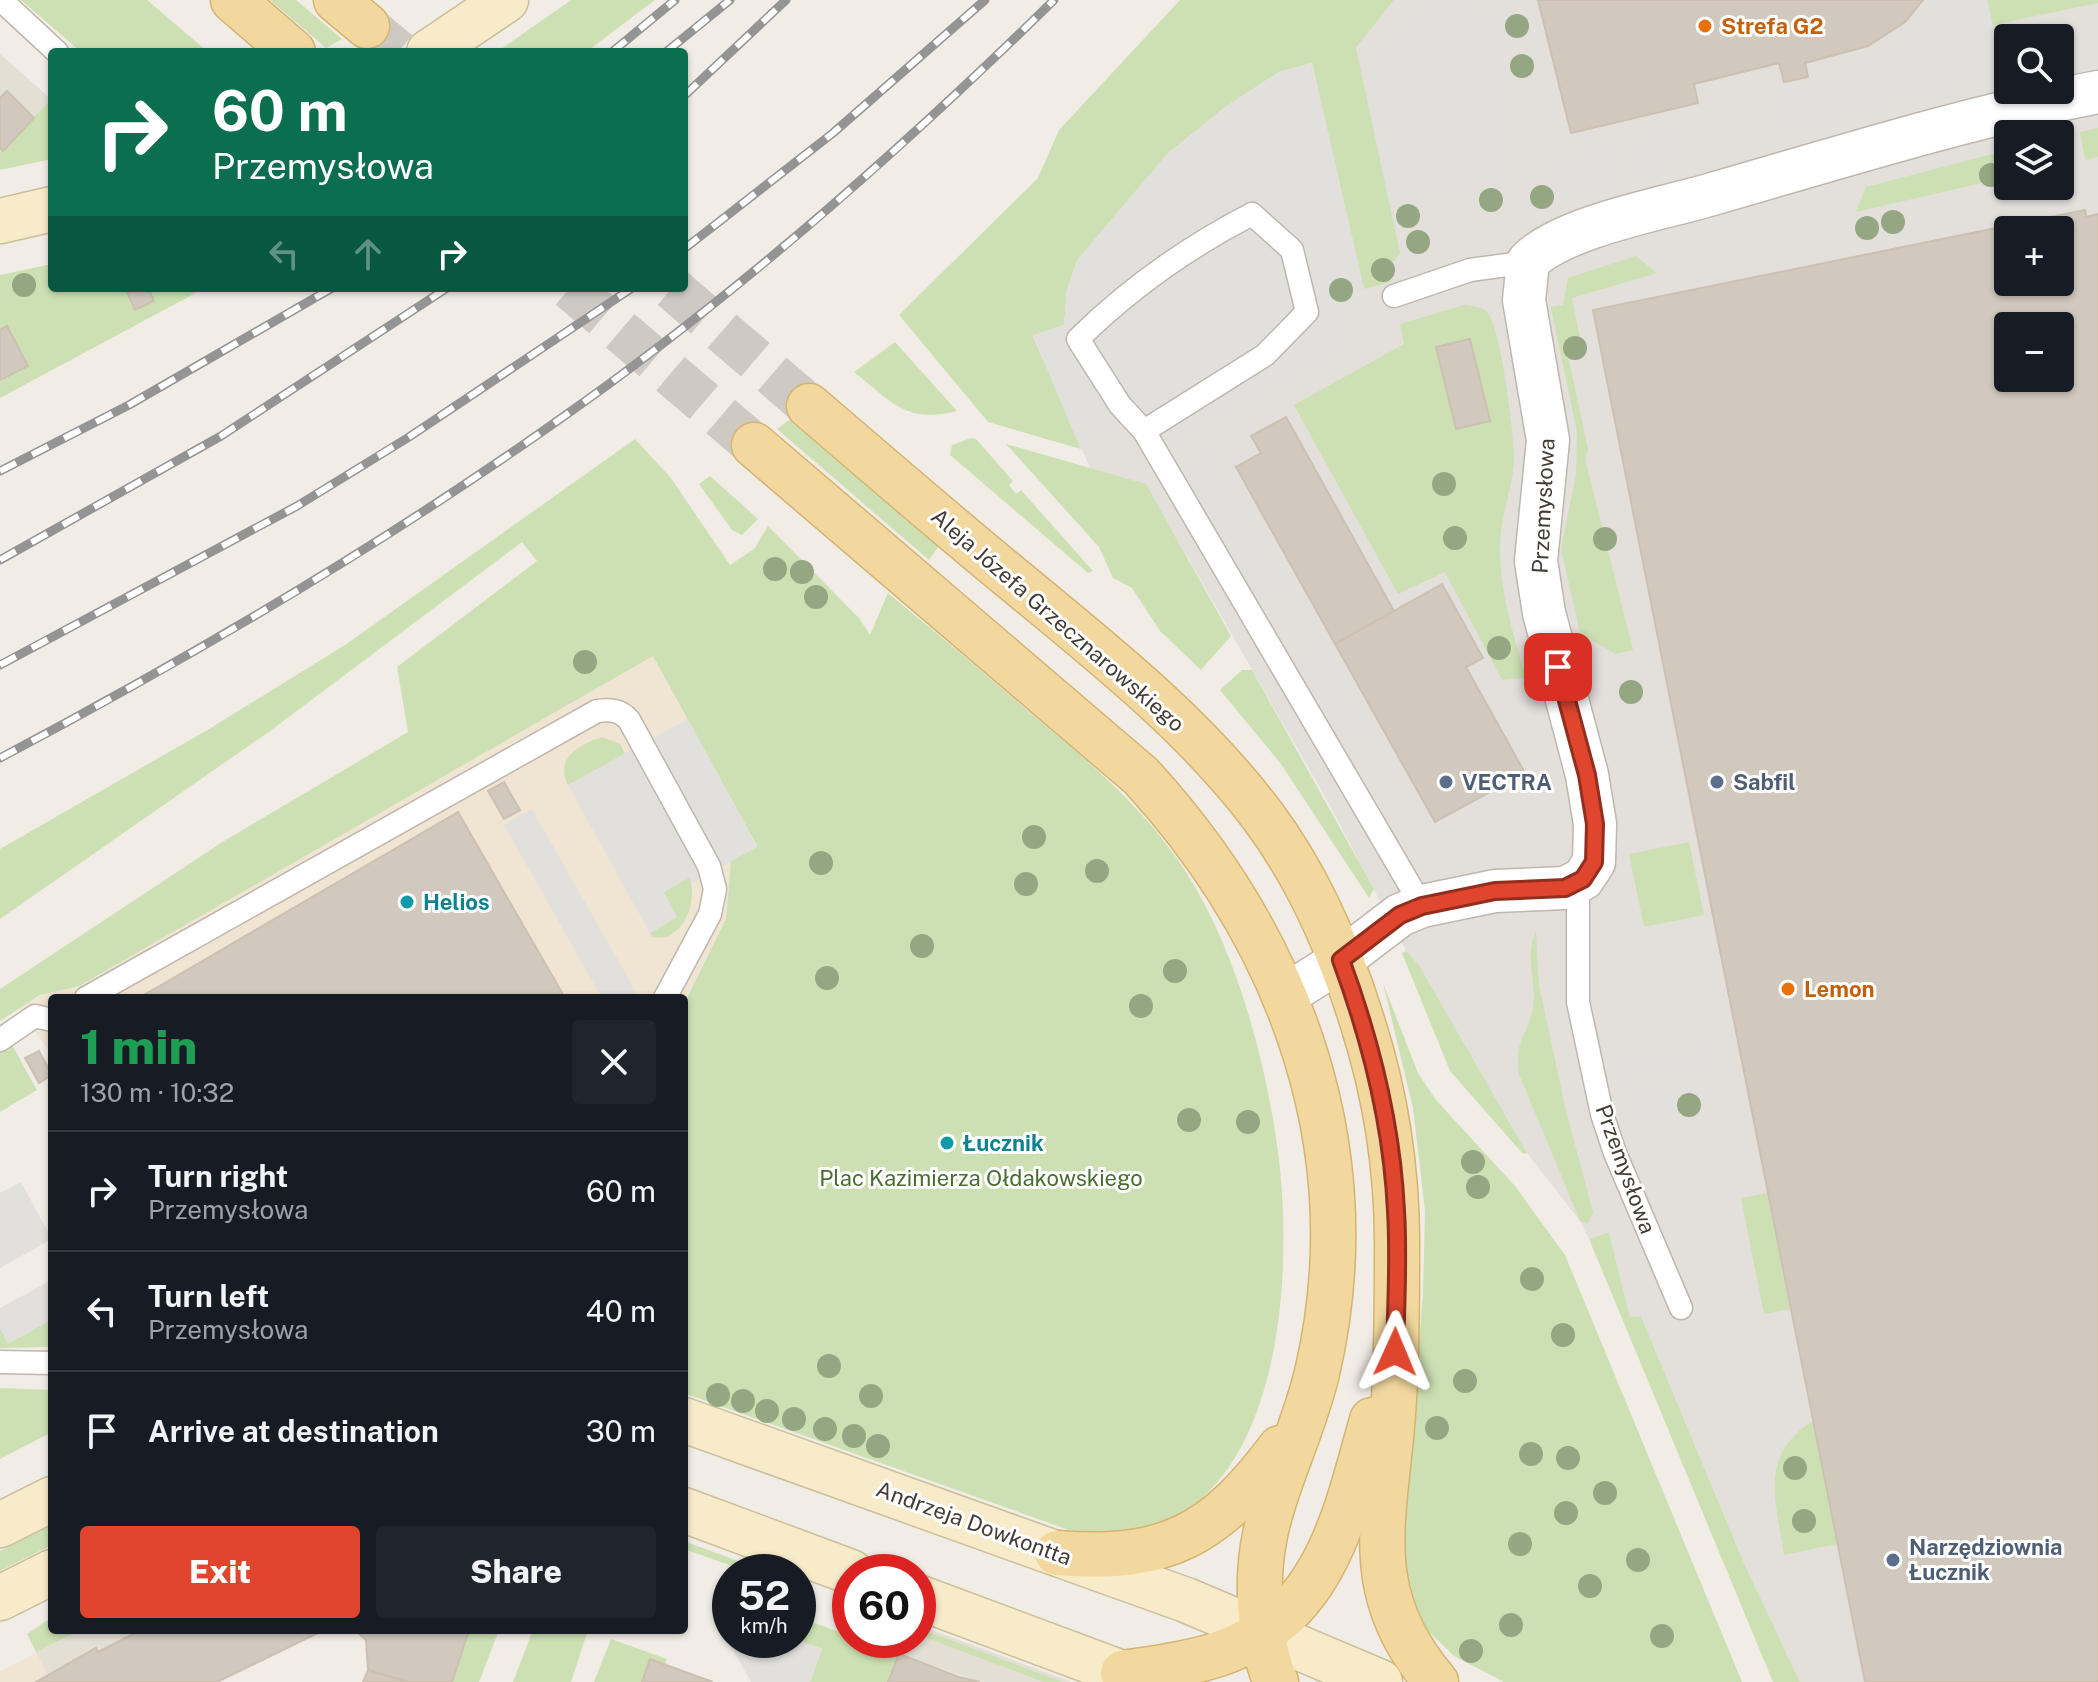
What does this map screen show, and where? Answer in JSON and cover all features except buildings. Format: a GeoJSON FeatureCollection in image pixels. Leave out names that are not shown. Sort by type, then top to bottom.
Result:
{"type":"FeatureCollection","features":[{"type":"Feature","properties":{"kind":"main road"},"geometry":{"type":"LineString","coordinates":[[233,0],[288,48]]}},
{"type":"Feature","properties":{"kind":"main road"},"geometry":{"type":"LineString","coordinates":[[445,41],[506,0]]}},
{"type":"Feature","properties":{"kind":"main road"},"geometry":{"type":"LineString","coordinates":[[0,221],[48,210]]}},
{"type":"Feature","properties":{"kind":"main road","name":"Aleja Józefa Grzecznarowskiego"},"geometry":{"type":"LineString","coordinates":[[809,406],[1108,658],[1223,768],[1282,845],[1341,960],[1363,1022],[1382,1094],[1396,1209],[1394,1406],[1381,1535],[1382,1567],[1396,1624],[1436,1682]]}},
{"type":"Feature","properties":{"kind":"main road"},"geometry":{"type":"LineString","coordinates":[[754,445],[1050,694],[1141,776],[1186,827],[1231,889],[1252,922],[1286,995],[1320,1113],[1331,1202],[1329,1295],[1317,1372],[1265,1526],[1258,1563],[1263,1630],[1269,1667],[1276,1682]]}},
{"type":"Feature","properties":{"kind":"main road"},"geometry":{"type":"LineString","coordinates":[[936,1604],[1135,1678],[1219,1653],[1263,1630],[1312,1587],[1331,1553],[1372,1419],[1396,1300]]}},
{"type":"Feature","properties":{"kind":"main road"},"geometry":{"type":"LineString","coordinates":[[1057,1553],[1102,1557],[1135,1554],[1168,1546],[1193,1533],[1225,1512],[1252,1485],[1306,1410]]}},
{"type":"Feature","properties":{"kind":"main road","name":"Andrzeja Dowkontta"},"geometry":{"type":"LineString","coordinates":[[688,1421],[1263,1630],[1380,1682]]}},
{"type":"Feature","properties":{"kind":"main road"},"geometry":{"type":"LineString","coordinates":[[0,1525],[48,1501]]}},
{"type":"Feature","properties":{"kind":"main road"},"geometry":{"type":"LineString","coordinates":[[688,1511],[832,1565]]}},
{"type":"Feature","properties":{"kind":"main road"},"geometry":{"type":"LineString","coordinates":[[0,1598],[48,1574]]}},
{"type":"Feature","properties":{"kind":"street"},"geometry":{"type":"LineString","coordinates":[[1528,262],[1550,243],[1652,211],[1953,127],[2098,92]]}},
{"type":"Feature","properties":{"kind":"street","name":"Przemysłowa"},"geometry":{"type":"LineString","coordinates":[[1528,262],[1524,300],[1548,440],[1536,561],[1544,613],[1587,775],[1595,824],[1594,862],[1578,883]]}},
{"type":"Feature","properties":{"kind":"street"},"geometry":{"type":"LineString","coordinates":[[1286,995],[1341,960],[1400,915],[1422,906],[1495,891],[1565,888],[1578,883]]}},
{"type":"Feature","properties":{"kind":"lane"},"geometry":{"type":"LineString","coordinates":[[1,0],[53,48]]}},
{"type":"Feature","properties":{"kind":"lane"},"geometry":{"type":"LineString","coordinates":[[1144,431],[1265,355],[1307,312],[1292,250],[1252,214],[1200,241],[1115,303],[1078,339],[1120,405],[1144,431],[1422,906]]}},
{"type":"Feature","properties":{"kind":"lane"},"geometry":{"type":"LineString","coordinates":[[1394,296],[1470,270],[1528,262]]}},
{"type":"Feature","properties":{"kind":"lane"},"geometry":{"type":"LineString","coordinates":[[93,994],[597,711],[607,709],[623,713],[629,720],[713,877],[710,914],[667,994]]}},
{"type":"Feature","properties":{"kind":"lane","name":"Przemysłowa"},"geometry":{"type":"LineString","coordinates":[[1578,883],[1578,1002],[1602,1114],[1615,1153],[1681,1308]]}},
{"type":"Feature","properties":{"kind":"lane"},"geometry":{"type":"LineString","coordinates":[[0,1040],[46,1016]]}},
{"type":"Feature","properties":{"kind":"lane"},"geometry":{"type":"LineString","coordinates":[[0,1362],[48,1363]]}},
{"type":"Feature","properties":{"kind":"shaded area"},"geometry":{"type":"Polygon","coordinates":[[[1394,0],[2098,0],[2098,1682],[1800,1682],[1744,1563],[1641,1316],[1630,1317],[1609,1232],[1589,1239],[1580,1221],[1527,1153],[1419,965],[1406,951],[1328,802],[1146,485],[1090,468],[1044,364],[1356,48],[1394,0]]]}},
{"type":"Feature","properties":{"kind":"shaded area"},"geometry":{"type":"Polygon","coordinates":[[[1419,0],[1479,0],[1479,6],[1503,10],[1501,181],[1389,196],[1363,72],[1419,0]]]}},
{"type":"Feature","properties":{"kind":"shaded area"},"geometry":{"type":"Polygon","coordinates":[[[1936,0],[1987,0],[1994,33],[1994,78],[1782,139],[1771,91],[1830,76],[1895,44],[1916,28],[1936,0]]]}},
{"type":"Feature","properties":{"kind":"shaded area"},"geometry":{"type":"Polygon","coordinates":[[[0,54],[48,96],[48,102],[0,152],[0,54]]]}},
{"type":"Feature","properties":{"kind":"shaded area"},"geometry":{"type":"Polygon","coordinates":[[[1312,63],[1364,289],[1344,294],[1356,345],[1171,448],[1142,414],[1081,449],[1033,335],[1064,325],[1067,289],[1077,260],[1166,155],[1224,108],[1279,72],[1312,63]]]}},
{"type":"Feature","properties":{"kind":"shaded area"},"geometry":{"type":"Polygon","coordinates":[[[1681,124],[1691,165],[1633,181],[1622,139],[1681,124]]]}},
{"type":"Feature","properties":{"kind":"shaded area"},"geometry":{"type":"Polygon","coordinates":[[[1611,144],[1621,183],[1555,200],[1545,160],[1611,144]]]}},
{"type":"Feature","properties":{"kind":"shaded area"},"geometry":{"type":"Polygon","coordinates":[[[1213,448],[1294,588],[1262,607],[1178,468],[1213,448]]]}},
{"type":"Feature","properties":{"kind":"shaded area"},"geometry":{"type":"Polygon","coordinates":[[[1321,636],[1373,729],[1344,745],[1292,653],[1321,636]]]}},
{"type":"Feature","properties":{"kind":"shaded area"},"geometry":{"type":"Polygon","coordinates":[[[653,656],[757,847],[731,861],[726,919],[688,996],[48,994],[48,1049],[19,1009],[52,990],[79,986],[653,656]]]}},
{"type":"Feature","properties":{"kind":"shaded area"},"geometry":{"type":"Polygon","coordinates":[[[688,719],[757,847],[692,883],[689,878],[664,892],[677,917],[650,933],[568,785],[688,719]]]}},
{"type":"Feature","properties":{"kind":"shaded area"},"geometry":{"type":"Polygon","coordinates":[[[532,809],[636,992],[600,994],[504,825],[532,809]]]}},
{"type":"Feature","properties":{"kind":"shaded area"},"geometry":{"type":"Polygon","coordinates":[[[1715,1041],[1720,1066],[1621,1084],[1617,1059],[1715,1041]]]}},
{"type":"Feature","properties":{"kind":"shaded area"},"geometry":{"type":"Polygon","coordinates":[[[1705,1080],[1710,1104],[1629,1119],[1624,1094],[1705,1080]]]}},
{"type":"Feature","properties":{"kind":"shaded area"},"geometry":{"type":"Polygon","coordinates":[[[21,1182],[48,1232],[48,1241],[0,1268],[0,1193],[21,1182]]]}},
{"type":"Feature","properties":{"kind":"shaded area"},"geometry":{"type":"Polygon","coordinates":[[[48,1282],[48,1321],[8,1344],[0,1328],[0,1308],[48,1282]]]}},
{"type":"Feature","properties":{"kind":"shaded area"},"geometry":{"type":"Polygon","coordinates":[[[936,1632],[1072,1682],[980,1682],[911,1658],[936,1658],[936,1632]]]}},
{"type":"Feature","properties":{"kind":"shaded area"},"geometry":{"type":"Polygon","coordinates":[[[73,1634],[133,1634],[98,1652],[96,1649],[48,1676],[36,1652],[73,1634]]]}},
{"type":"Feature","properties":{"kind":"shaded area"},"geometry":{"type":"Polygon","coordinates":[[[816,1647],[822,1649],[810,1682],[751,1682],[737,1658],[816,1658],[816,1647]]]}},
{"type":"Feature","properties":{"kind":"shaded area"},"geometry":{"type":"Polygon","coordinates":[[[37,1653],[48,1676],[36,1682],[0,1682],[0,1671],[37,1653]]]}},
{"type":"Feature","properties":{"kind":"green space"},"geometry":{"type":"Polygon","coordinates":[[[21,0],[147,0],[203,48],[76,48],[21,0]]]}},
{"type":"Feature","properties":{"kind":"green space"},"geometry":{"type":"Polygon","coordinates":[[[270,0],[296,0],[342,39],[326,48],[270,0]]]}},
{"type":"Feature","properties":{"kind":"green space"},"geometry":{"type":"Polygon","coordinates":[[[571,0],[655,0],[591,48],[503,48],[571,0]]]}},
{"type":"Feature","properties":{"kind":"green space"},"geometry":{"type":"Polygon","coordinates":[[[1180,0],[1394,0],[1356,48],[1400,253],[1388,268],[1391,282],[1364,289],[1312,63],[1279,72],[1224,108],[1166,155],[1067,289],[1064,325],[1033,336],[1081,449],[988,422],[899,315],[1038,178],[1059,130],[1180,0]]]}},
{"type":"Feature","properties":{"kind":"green space"},"geometry":{"type":"Polygon","coordinates":[[[1987,0],[2098,0],[2098,3],[1993,25],[1987,0]]]}},
{"type":"Feature","properties":{"kind":"green space"},"geometry":{"type":"Polygon","coordinates":[[[48,102],[48,160],[0,170],[0,152],[48,102]]]}},
{"type":"Feature","properties":{"kind":"green space"},"geometry":{"type":"Polygon","coordinates":[[[2098,128],[2098,157],[2085,160],[2080,132],[2098,128]]]}},
{"type":"Feature","properties":{"kind":"green space"},"geometry":{"type":"Polygon","coordinates":[[[1994,154],[1994,180],[1856,212],[1866,187],[1994,154]]]}},
{"type":"Feature","properties":{"kind":"green space"},"geometry":{"type":"Polygon","coordinates":[[[1636,256],[1657,273],[1572,298],[1580,338],[1565,342],[1588,449],[1585,459],[1633,650],[1615,654],[1580,633],[1561,549],[1576,475],[1577,432],[1551,307],[1563,305],[1568,278],[1636,256]]]}},
{"type":"Feature","properties":{"kind":"green space"},"geometry":{"type":"Polygon","coordinates":[[[48,265],[48,292],[198,292],[0,398],[0,275],[48,265]]]}},
{"type":"Feature","properties":{"kind":"green space"},"geometry":{"type":"Polygon","coordinates":[[[1464,305],[1479,307],[1487,312],[1497,338],[1506,384],[1514,462],[1502,525],[1500,563],[1508,613],[1526,678],[1502,680],[1445,572],[1398,594],[1294,405],[1404,344],[1400,324],[1464,305]]]}},
{"type":"Feature","properties":{"kind":"green space"},"geometry":{"type":"Polygon","coordinates":[[[895,342],[957,411],[925,415],[901,408],[854,372],[895,342]]]}},
{"type":"Feature","properties":{"kind":"green space"},"geometry":{"type":"Polygon","coordinates":[[[789,420],[939,546],[929,560],[777,429],[789,420]]]}},
{"type":"Feature","properties":{"kind":"green space","name":"Plac Kazimierza Ołdakowskiego"},"geometry":{"type":"Polygon","coordinates":[[[635,439],[671,478],[730,565],[754,549],[768,526],[859,618],[870,635],[888,593],[1115,787],[1173,853],[1222,941],[1259,1051],[1274,1125],[1283,1218],[1282,1283],[1274,1349],[1257,1412],[1230,1466],[1190,1507],[1137,1530],[1069,1530],[688,1394],[688,996],[726,919],[731,861],[757,846],[653,656],[79,986],[40,995],[0,1021],[0,989],[224,841],[408,732],[397,667],[537,561],[522,542],[270,731],[0,919],[0,849],[209,729],[345,645],[635,439]]]}},
{"type":"Feature","properties":{"kind":"green space"},"geometry":{"type":"Polygon","coordinates":[[[976,439],[1013,481],[1009,485],[1016,494],[1021,490],[1093,571],[1088,573],[950,455],[952,445],[976,439]]]}},
{"type":"Feature","properties":{"kind":"green space"},"geometry":{"type":"Polygon","coordinates":[[[1006,444],[1146,484],[1231,636],[1201,670],[1160,631],[1132,588],[1113,578],[1099,547],[1006,444]]]}},
{"type":"Feature","properties":{"kind":"green space"},"geometry":{"type":"Polygon","coordinates":[[[710,476],[758,519],[742,535],[732,530],[699,484],[710,476]]]}},
{"type":"Feature","properties":{"kind":"green space"},"geometry":{"type":"Polygon","coordinates":[[[1242,670],[1252,670],[1374,889],[1369,898],[1281,764],[1220,690],[1242,670]]]}},
{"type":"Feature","properties":{"kind":"green space"},"geometry":{"type":"Polygon","coordinates":[[[602,737],[620,744],[625,754],[568,785],[564,767],[567,759],[578,748],[602,737]]]}},
{"type":"Feature","properties":{"kind":"green space"},"geometry":{"type":"Polygon","coordinates":[[[1689,842],[1704,915],[1644,927],[1629,854],[1689,842]]]}},
{"type":"Feature","properties":{"kind":"green space"},"geometry":{"type":"Polygon","coordinates":[[[689,877],[692,896],[686,918],[673,934],[652,937],[650,933],[677,917],[663,892],[689,877]]]}},
{"type":"Feature","properties":{"kind":"green space"},"geometry":{"type":"Polygon","coordinates":[[[1536,931],[1539,985],[1566,1111],[1593,1212],[1588,1224],[1580,1221],[1519,1074],[1519,1047],[1534,1003],[1531,952],[1536,931]]]}},
{"type":"Feature","properties":{"kind":"green space"},"geometry":{"type":"Polygon","coordinates":[[[1406,951],[1419,965],[1527,1153],[1523,1154],[1450,1071],[1402,953],[1406,951]]]}},
{"type":"Feature","properties":{"kind":"green space"},"geometry":{"type":"Polygon","coordinates":[[[1383,983],[1418,1073],[1436,1100],[1515,1186],[1565,1255],[1742,1682],[1504,1682],[1454,1656],[1425,1628],[1413,1608],[1401,1560],[1423,1293],[1425,1211],[1413,1108],[1383,983]]]}},
{"type":"Feature","properties":{"kind":"green space"},"geometry":{"type":"Polygon","coordinates":[[[11,1043],[37,1090],[0,1112],[0,1051],[11,1043]]]}},
{"type":"Feature","properties":{"kind":"green space"},"geometry":{"type":"Polygon","coordinates":[[[1767,1193],[1790,1309],[1764,1314],[1741,1198],[1767,1193]]]}},
{"type":"Feature","properties":{"kind":"green space"},"geometry":{"type":"Polygon","coordinates":[[[1609,1232],[1630,1317],[1641,1316],[1744,1563],[1800,1682],[1773,1682],[1589,1239],[1609,1232]]]}},
{"type":"Feature","properties":{"kind":"green space"},"geometry":{"type":"Polygon","coordinates":[[[48,1321],[48,1347],[0,1348],[0,1328],[9,1343],[48,1321]]]}},
{"type":"Feature","properties":{"kind":"green space"},"geometry":{"type":"Polygon","coordinates":[[[0,1388],[48,1390],[48,1434],[0,1459],[0,1388]]]}},
{"type":"Feature","properties":{"kind":"green space"},"geometry":{"type":"Polygon","coordinates":[[[1813,1421],[1837,1544],[1784,1555],[1775,1498],[1778,1464],[1784,1449],[1796,1434],[1813,1421]]]}},
{"type":"Feature","properties":{"kind":"green space"},"geometry":{"type":"Polygon","coordinates":[[[48,1527],[48,1547],[0,1571],[0,1551],[48,1527]]]}},
{"type":"Feature","properties":{"kind":"green space"},"geometry":{"type":"Polygon","coordinates":[[[688,1542],[719,1554],[712,1554],[712,1559],[688,1550],[688,1542]]]}},
{"type":"Feature","properties":{"kind":"green space"},"geometry":{"type":"Polygon","coordinates":[[[48,1620],[48,1634],[73,1634],[36,1652],[27,1634],[48,1620]]]}},
{"type":"Feature","properties":{"kind":"green space"},"geometry":{"type":"Polygon","coordinates":[[[816,1624],[832,1629],[832,1658],[897,1658],[888,1682],[810,1682],[822,1649],[816,1647],[816,1624]]]}},
{"type":"Feature","properties":{"kind":"green space"},"geometry":{"type":"Polygon","coordinates":[[[468,1634],[497,1634],[479,1682],[452,1682],[468,1634]]]}},
{"type":"Feature","properties":{"kind":"green space"},"geometry":{"type":"Polygon","coordinates":[[[531,1634],[587,1634],[571,1682],[513,1682],[531,1634]]]}},
{"type":"Feature","properties":{"kind":"green space"},"geometry":{"type":"Polygon","coordinates":[[[936,1635],[1063,1682],[1044,1682],[936,1642],[936,1635]]]}},
{"type":"Feature","properties":{"kind":"green space"},"geometry":{"type":"Polygon","coordinates":[[[611,1639],[667,1659],[665,1664],[650,1660],[642,1682],[594,1682],[611,1639]]]}},
{"type":"Feature","properties":{"kind":"tunnel"},"geometry":{"type":"LineString","coordinates":[[367,26],[393,48]]}},
{"type":"Feature","properties":{"kind":"tunnel"},"geometry":{"type":"LineString","coordinates":[[575,292],[754,445]]}},
{"type":"Feature","properties":{"kind":"tunnel"},"geometry":{"type":"LineString","coordinates":[[677,292],[809,406]]}},
{"type":"Feature","properties":{"kind":"railway"},"geometry":{"type":"LineString","coordinates":[[617,48],[675,0]]}},
{"type":"Feature","properties":{"kind":"railway"},"geometry":{"type":"LineString","coordinates":[[671,48],[730,0]]}},
{"type":"Feature","properties":{"kind":"railway"},"geometry":{"type":"LineString","coordinates":[[688,92],[786,0]]}},
{"type":"Feature","properties":{"kind":"railway"},"geometry":{"type":"LineString","coordinates":[[688,246],[833,133],[985,0]]}},
{"type":"Feature","properties":{"kind":"railway"},"geometry":{"type":"LineString","coordinates":[[0,758],[286,598],[493,466],[626,372],[816,220],[937,112],[1054,0]]}},
{"type":"Feature","properties":{"kind":"railway"},"geometry":{"type":"LineString","coordinates":[[0,471],[129,405],[325,292]]}},
{"type":"Feature","properties":{"kind":"railway"},"geometry":{"type":"LineString","coordinates":[[0,560],[221,436],[441,292]]}},
{"type":"Feature","properties":{"kind":"railway"},"geometry":{"type":"LineString","coordinates":[[0,665],[297,506],[409,437],[626,292]]}},
{"type":"Feature","properties":{"kind":"place","name":"Strefa G2"},"geometry":{"type":"Point","coordinates":[1705,26]}},
{"type":"Feature","properties":{"kind":"place","name":"VECTRA"},"geometry":{"type":"Point","coordinates":[1446,782]}},
{"type":"Feature","properties":{"kind":"place","name":"Sabfil"},"geometry":{"type":"Point","coordinates":[1717,782]}},
{"type":"Feature","properties":{"kind":"place","name":"Helios"},"geometry":{"type":"Point","coordinates":[407,902]}},
{"type":"Feature","properties":{"kind":"place","name":"Lemon"},"geometry":{"type":"Point","coordinates":[1788,989]}},
{"type":"Feature","properties":{"kind":"place","name":"Łucznik"},"geometry":{"type":"Point","coordinates":[947,1143]}},
{"type":"Feature","properties":{"kind":"place","name":"Narzędziownia Łucznik"},"geometry":{"type":"Point","coordinates":[1893,1560]}},
{"type":"Feature","properties":{"kind":"route"},"geometry":{"type":"LineString","coordinates":[[1395,1352],[1396,1209],[1388,1133],[1369,1043],[1341,960],[1400,915],[1422,906],[1495,891],[1565,888],[1583,879],[1594,862],[1595,824],[1587,775],[1558,667]]}}]}
